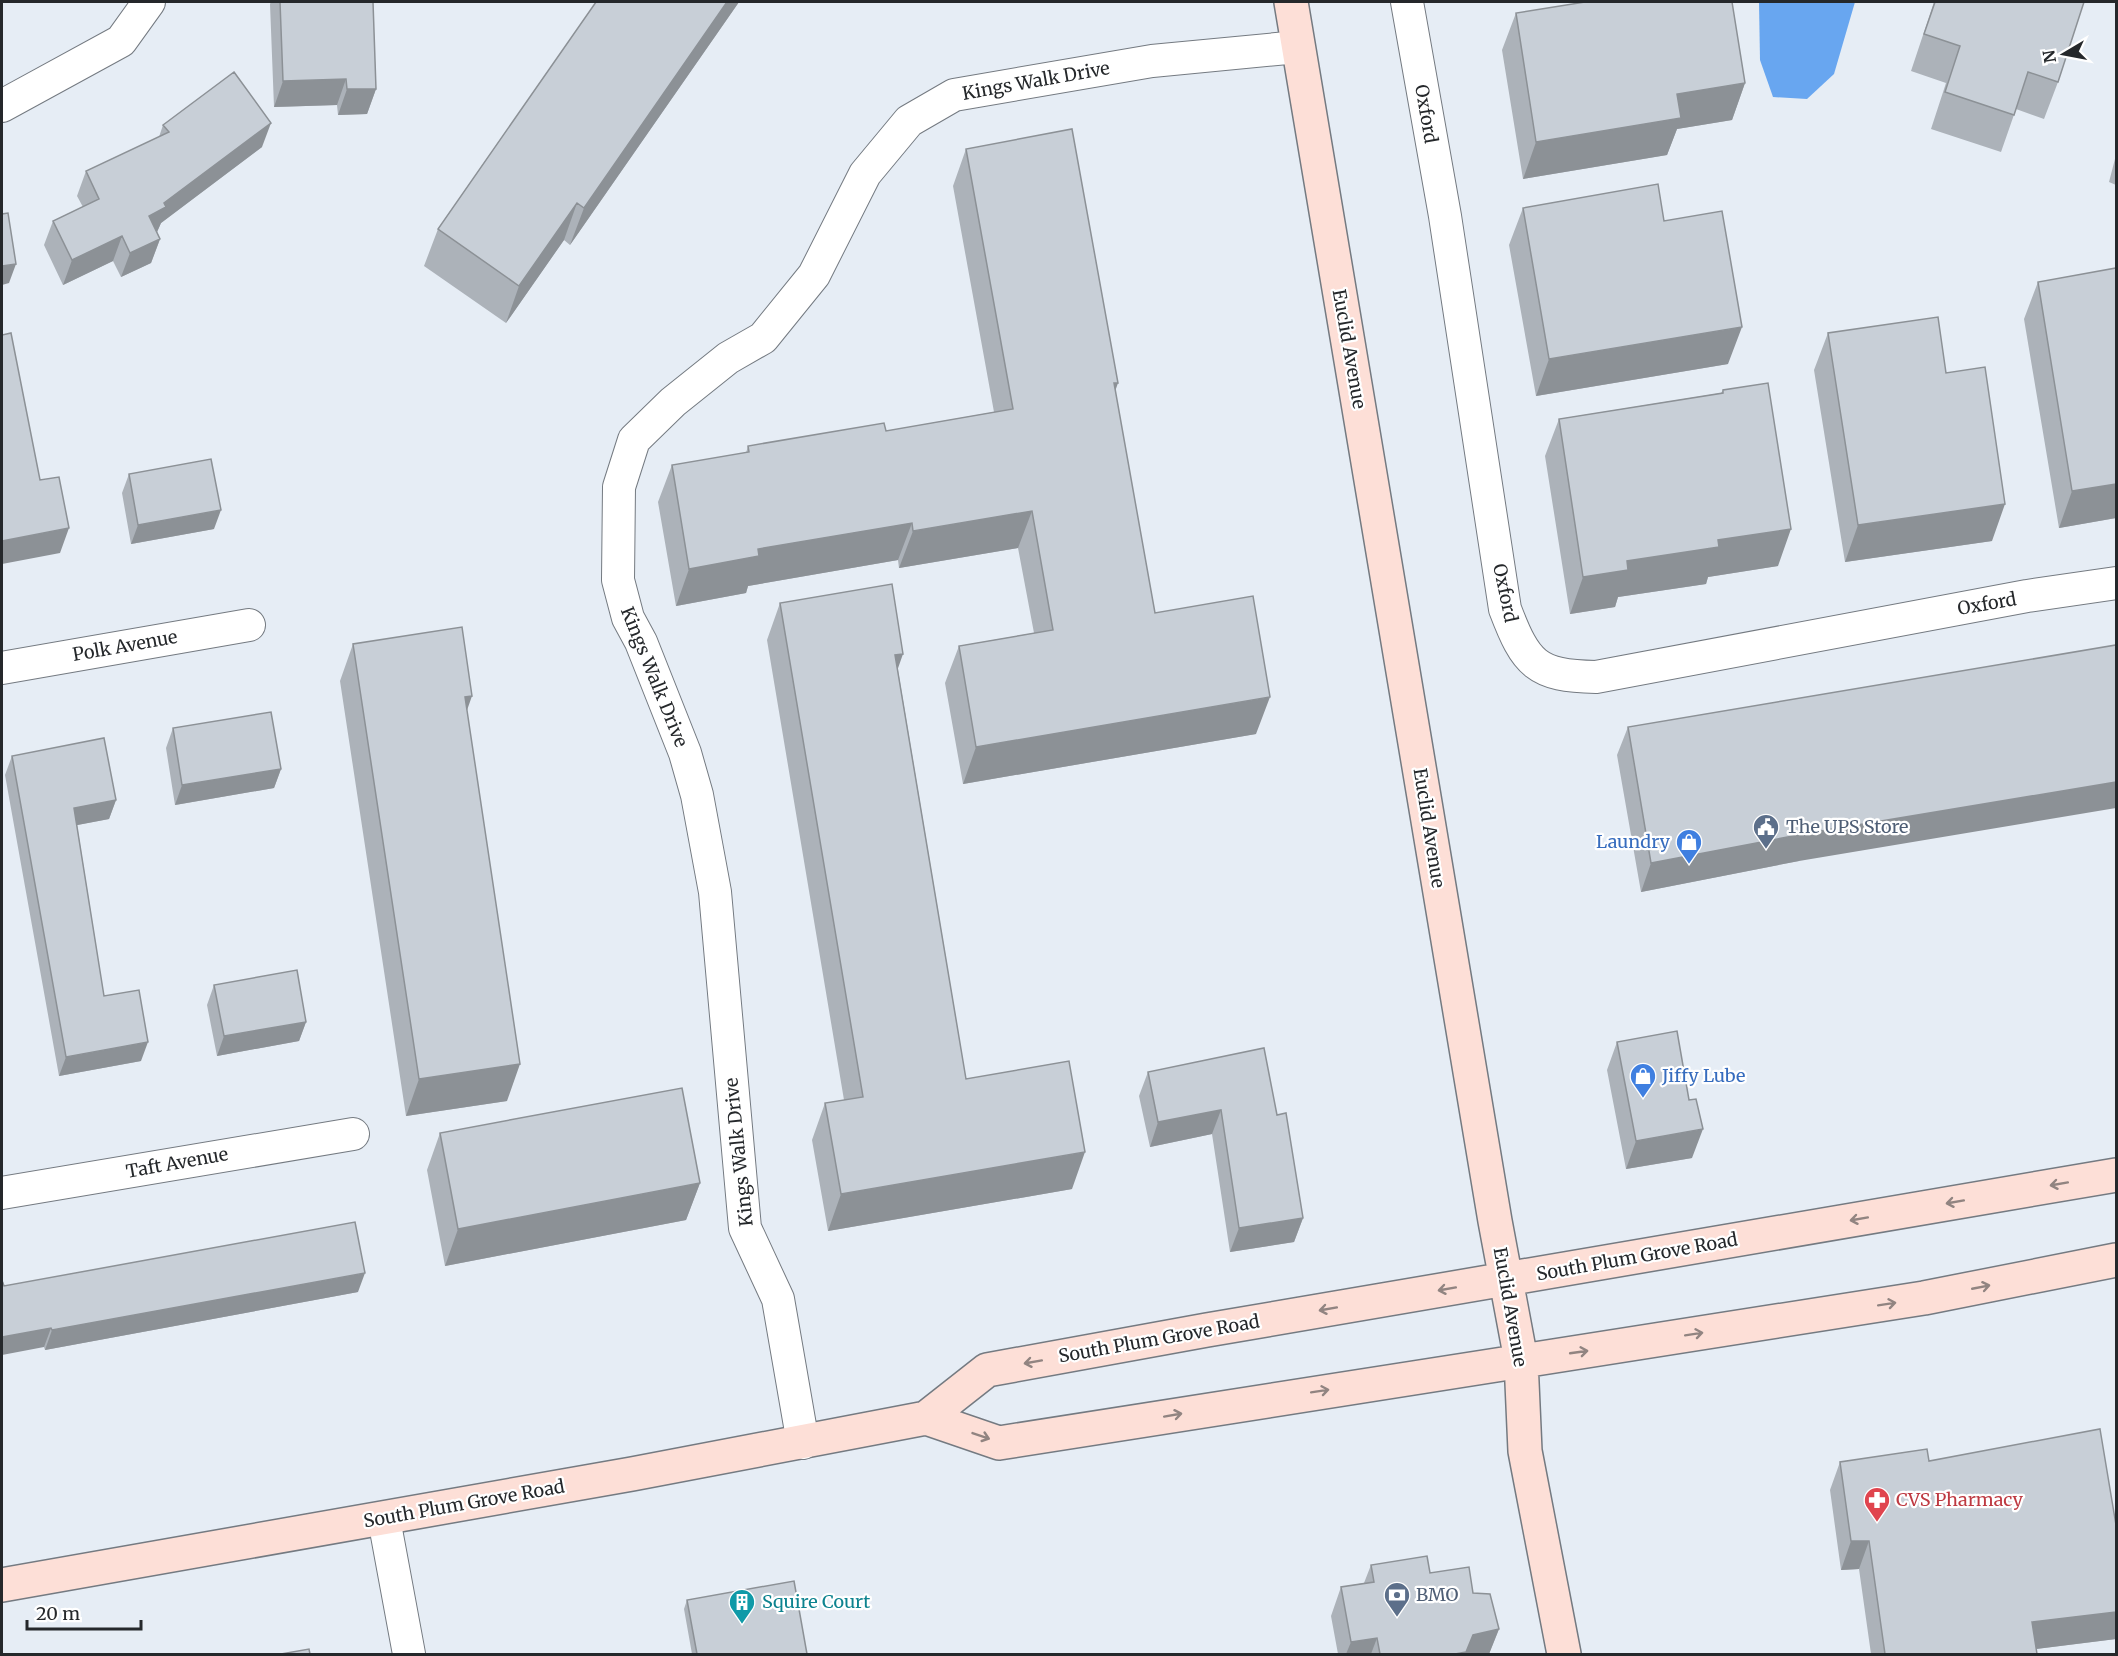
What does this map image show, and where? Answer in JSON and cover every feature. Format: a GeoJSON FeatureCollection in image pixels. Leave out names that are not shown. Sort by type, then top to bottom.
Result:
{"type":"FeatureCollection","features":[{"type":"Feature","properties":{"kind":"main road","name":"Euclid Avenue"},"geometry":{"type":"LineString","coordinates":[[1290,2],[1505,1279],[1521,1360],[1525,1451],[1564,1654]]}},
{"type":"Feature","properties":{"kind":"main road","name":"South Plum Grove Road"},"geometry":{"type":"LineString","coordinates":[[2,1585],[384,1519],[803,1443],[926,1418],[987,1370],[2116,1175]]}},
{"type":"Feature","properties":{"kind":"main road"},"geometry":{"type":"LineString","coordinates":[[926,1418],[999,1443],[1924,1298],[2116,1260]]}},
{"type":"Feature","properties":{"kind":"street"},"geometry":{"type":"LineString","coordinates":[[2,106],[121,41],[149,2]]}},
{"type":"Feature","properties":{"kind":"street","name":"Oxford"},"geometry":{"type":"LineString","coordinates":[[1407,2],[1445,216],[1505,609],[1518,644],[1539,666],[1562,676],[1596,677],[2027,597],[2116,583]]}},
{"type":"Feature","properties":{"kind":"street","name":"Kings Walk Drive"},"geometry":{"type":"LineString","coordinates":[[803,1443],[778,1299],[745,1228],[715,892],[707,842],[685,753],[641,642],[628,618],[618,580],[619,487],[634,440],[673,402],[728,358],[764,338],[814,275],[865,174],[909,121],[954,95],[1152,61],[1298,47]]}},
{"type":"Feature","properties":{"kind":"street","name":"Polk Avenue"},"geometry":{"type":"LineString","coordinates":[[2,668],[249,625]]}},
{"type":"Feature","properties":{"kind":"street","name":"Taft Avenue"},"geometry":{"type":"LineString","coordinates":[[2,1193],[353,1134]]}},
{"type":"Feature","properties":{"kind":"street"},"geometry":{"type":"LineString","coordinates":[[384,1519],[409,1654]]}},
{"type":"Feature","properties":{"kind":"water"},"geometry":{"type":"Polygon","coordinates":[[[1759,2],[1855,2],[1834,74],[1807,99],[1773,97],[1760,60],[1759,2]]]}},
{"type":"Feature","properties":{"kind":"building"},"geometry":{"type":"Polygon","coordinates":[[[280,2],[373,2],[376,89],[347,89],[346,79],[283,81],[280,2]]]}},
{"type":"Feature","properties":{"kind":"building"},"geometry":{"type":"Polygon","coordinates":[[[596,2],[727,2],[584,208],[577,203],[519,286],[438,229],[596,2]]]}},
{"type":"Feature","properties":{"kind":"building"},"geometry":{"type":"Polygon","coordinates":[[[1585,2],[1732,2],[1745,83],[1677,94],[1681,118],[1536,142],[1516,13],[1585,2]]]}},
{"type":"Feature","properties":{"kind":"building"},"geometry":{"type":"Polygon","coordinates":[[[1935,2],[2084,2],[2058,82],[2028,72],[2014,115],[1945,92],[1960,46],[1924,34],[1935,2]]]}},
{"type":"Feature","properties":{"kind":"building"},"geometry":{"type":"Polygon","coordinates":[[[234,72],[271,123],[164,203],[166,207],[149,216],[160,239],[130,253],[122,236],[72,260],[53,221],[99,199],[86,171],[169,132],[163,125],[234,72]]]}},
{"type":"Feature","properties":{"kind":"building"},"geometry":{"type":"Polygon","coordinates":[[[1072,129],[1118,383],[1114,383],[1155,613],[1253,596],[1270,697],[976,747],[959,646],[1053,630],[1032,511],[913,531],[912,523],[758,549],[759,556],[689,569],[672,465],[749,452],[748,446],[884,423],[886,431],[1013,409],[966,149],[1072,129]]]}},
{"type":"Feature","properties":{"kind":"building"},"geometry":{"type":"Polygon","coordinates":[[[1658,184],[1664,221],[1722,211],[1742,327],[1549,359],[1523,208],[1658,184]]]}},
{"type":"Feature","properties":{"kind":"building"},"geometry":{"type":"Polygon","coordinates":[[[8,213],[16,264],[2,266],[2,214],[8,213]]]}},
{"type":"Feature","properties":{"kind":"building"},"geometry":{"type":"Polygon","coordinates":[[[2116,268],[2116,484],[2072,491],[2038,282],[2116,268]]]}},
{"type":"Feature","properties":{"kind":"building"},"geometry":{"type":"Polygon","coordinates":[[[1938,317],[1946,373],[1985,367],[2005,504],[1858,525],[1828,333],[1938,317]]]}},
{"type":"Feature","properties":{"kind":"building"},"geometry":{"type":"Polygon","coordinates":[[[11,333],[40,480],[59,477],[69,528],[2,541],[2,335],[11,333]]]}},
{"type":"Feature","properties":{"kind":"building"},"geometry":{"type":"Polygon","coordinates":[[[1768,383],[1791,529],[1718,540],[1719,547],[1627,561],[1628,570],[1583,577],[1559,419],[1723,393],[1723,390],[1768,383]]]}},
{"type":"Feature","properties":{"kind":"building"},"geometry":{"type":"Polygon","coordinates":[[[211,459],[221,510],[138,525],[129,474],[211,459]]]}},
{"type":"Feature","properties":{"kind":"building"},"geometry":{"type":"Polygon","coordinates":[[[892,584],[903,654],[895,655],[966,1079],[1069,1061],[1085,1152],[841,1194],[825,1103],[863,1097],[780,603],[892,584]]]}},
{"type":"Feature","properties":{"kind":"building"},"geometry":{"type":"Polygon","coordinates":[[[462,627],[472,696],[465,697],[520,1064],[419,1079],[353,644],[462,627]]]}},
{"type":"Feature","properties":{"kind":"building"},"geometry":{"type":"Polygon","coordinates":[[[2116,645],[2116,782],[1809,833],[1651,863],[1628,727],[2116,645]]]}},
{"type":"Feature","properties":{"kind":"building"},"geometry":{"type":"Polygon","coordinates":[[[271,712],[281,769],[182,785],[173,728],[271,712]]]}},
{"type":"Feature","properties":{"kind":"building"},"geometry":{"type":"Polygon","coordinates":[[[104,738],[116,800],[74,808],[104,996],[139,990],[148,1042],[66,1057],[12,756],[104,738]]]}},
{"type":"Feature","properties":{"kind":"building"},"geometry":{"type":"Polygon","coordinates":[[[297,970],[306,1022],[224,1036],[214,985],[297,970]]]}},
{"type":"Feature","properties":{"kind":"building"},"geometry":{"type":"Polygon","coordinates":[[[1677,1031],[1689,1100],[1696,1099],[1703,1129],[1636,1141],[1617,1042],[1677,1031]]]}},
{"type":"Feature","properties":{"kind":"building"},"geometry":{"type":"Polygon","coordinates":[[[1264,1048],[1277,1115],[1286,1113],[1303,1218],[1239,1228],[1221,1110],[1158,1122],[1148,1072],[1264,1048]]]}},
{"type":"Feature","properties":{"kind":"building"},"geometry":{"type":"Polygon","coordinates":[[[682,1088],[700,1183],[458,1229],[440,1133],[682,1088]]]}},
{"type":"Feature","properties":{"kind":"building"},"geometry":{"type":"Polygon","coordinates":[[[355,1222],[365,1273],[2,1337],[3,1283],[4,1286],[355,1222]]]}},
{"type":"Feature","properties":{"kind":"building","name":"CVS Pharmacy"},"geometry":{"type":"Polygon","coordinates":[[[2100,1429],[2116,1525],[2116,1612],[2032,1622],[2037,1654],[1885,1654],[1869,1541],[1851,1541],[1840,1462],[1927,1449],[1929,1461],[2100,1429]]]}},
{"type":"Feature","properties":{"kind":"building"},"geometry":{"type":"Polygon","coordinates":[[[1427,1556],[1430,1573],[1469,1567],[1473,1593],[1490,1594],[1499,1629],[1473,1635],[1466,1652],[1455,1654],[1380,1654],[1377,1638],[1351,1642],[1341,1587],[1374,1582],[1371,1565],[1427,1556]]]}},
{"type":"Feature","properties":{"kind":"building","name":"Squire Court"},"geometry":{"type":"Polygon","coordinates":[[[794,1581],[807,1654],[697,1654],[687,1600],[794,1581]]]}},
{"type":"Feature","properties":{"kind":"building"},"geometry":{"type":"Polygon","coordinates":[[[309,1649],[310,1654],[281,1654],[309,1649]]]}},
{"type":"Feature","properties":{"kind":"place","name":"The UPS Store"},"geometry":{"type":"Point","coordinates":[1766,850]}},
{"type":"Feature","properties":{"kind":"place","name":"Laundry"},"geometry":{"type":"Point","coordinates":[1689,865]}},
{"type":"Feature","properties":{"kind":"place","name":"Jiffy Lube"},"geometry":{"type":"Point","coordinates":[1643,1099]}},
{"type":"Feature","properties":{"kind":"place","name":"CVS Pharmacy"},"geometry":{"type":"Point","coordinates":[1877,1523]}},
{"type":"Feature","properties":{"kind":"place","name":"BMO"},"geometry":{"type":"Point","coordinates":[1397,1618]}},
{"type":"Feature","properties":{"kind":"place","name":"Squire Court"},"geometry":{"type":"Point","coordinates":[742,1625]}}]}
